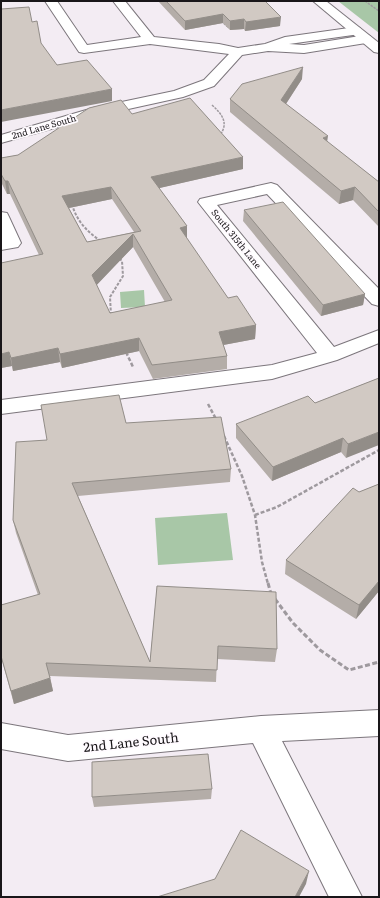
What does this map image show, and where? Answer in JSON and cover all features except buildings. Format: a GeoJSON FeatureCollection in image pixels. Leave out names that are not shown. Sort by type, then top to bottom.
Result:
{"type":"FeatureCollection","features":[{"type":"Feature","properties":{"kind":"street"},"geometry":{"type":"LineString","coordinates":[[51,1],[84,49],[150,40],[219,48],[238,52],[268,47],[285,41],[356,31]]}},
{"type":"Feature","properties":{"kind":"street"},"geometry":{"type":"LineString","coordinates":[[119,1],[150,40]]}},
{"type":"Feature","properties":{"kind":"street"},"geometry":{"type":"LineString","coordinates":[[319,1],[379,49]]}},
{"type":"Feature","properties":{"kind":"street"},"geometry":{"type":"LineString","coordinates":[[268,47],[304,49],[366,39]]}},
{"type":"Feature","properties":{"kind":"street","name":"2nd Lane South"},"geometry":{"type":"LineString","coordinates":[[1,139],[98,111],[178,94],[209,84],[238,52]]}},
{"type":"Feature","properties":{"kind":"street","name":"South 315th Lane"},"geometry":{"type":"LineString","coordinates":[[330,356],[206,202],[271,188],[379,300]]}},
{"type":"Feature","properties":{"kind":"street"},"geometry":{"type":"LineString","coordinates":[[1,216],[12,243],[1,245]]}},
{"type":"Feature","properties":{"kind":"street"},"geometry":{"type":"LineString","coordinates":[[1,407],[272,372],[330,356],[379,336]]}},
{"type":"Feature","properties":{"kind":"street","name":"2nd Lane South"},"geometry":{"type":"LineString","coordinates":[[1,736],[68,748],[261,729],[379,723]]}},
{"type":"Feature","properties":{"kind":"street"},"geometry":{"type":"LineString","coordinates":[[261,729],[346,897]]}},
{"type":"Feature","properties":{"kind":"path"},"geometry":{"type":"LineString","coordinates":[[365,1],[379,11]]}},
{"type":"Feature","properties":{"kind":"path"},"geometry":{"type":"LineString","coordinates":[[219,48],[230,29],[220,20]]}},
{"type":"Feature","properties":{"kind":"path"},"geometry":{"type":"LineString","coordinates":[[193,89],[222,114],[226,122],[224,131],[219,136]]}},
{"type":"Feature","properties":{"kind":"path"},"geometry":{"type":"LineString","coordinates":[[71,200],[73,209],[80,222],[90,235],[104,243]]}},
{"type":"Feature","properties":{"kind":"path"},"geometry":{"type":"LineString","coordinates":[[112,320],[110,313],[110,297],[123,276],[122,261],[118,257]]}},
{"type":"Feature","properties":{"kind":"path"},"geometry":{"type":"LineString","coordinates":[[125,351],[146,388]]}},
{"type":"Feature","properties":{"kind":"path"},"geometry":{"type":"LineString","coordinates":[[195,381],[218,423]]}},
{"type":"Feature","properties":{"kind":"path"},"geometry":{"type":"LineString","coordinates":[[223,432],[242,476],[255,515],[262,562],[271,594],[293,623],[320,650],[349,670],[379,662]]}},
{"type":"Feature","properties":{"kind":"path"},"geometry":{"type":"LineString","coordinates":[[255,515],[277,507],[379,450]]}},
{"type":"Feature","properties":{"kind":"green space"},"geometry":{"type":"Polygon","coordinates":[[[338,1],[379,1],[379,33],[338,1]]]}},
{"type":"Feature","properties":{"kind":"green space"},"geometry":{"type":"Polygon","coordinates":[[[144,290],[145,307],[121,308],[120,292],[144,290]]]}},
{"type":"Feature","properties":{"kind":"green space"},"geometry":{"type":"Polygon","coordinates":[[[227,513],[233,560],[158,565],[155,518],[227,513]]]}}]}
